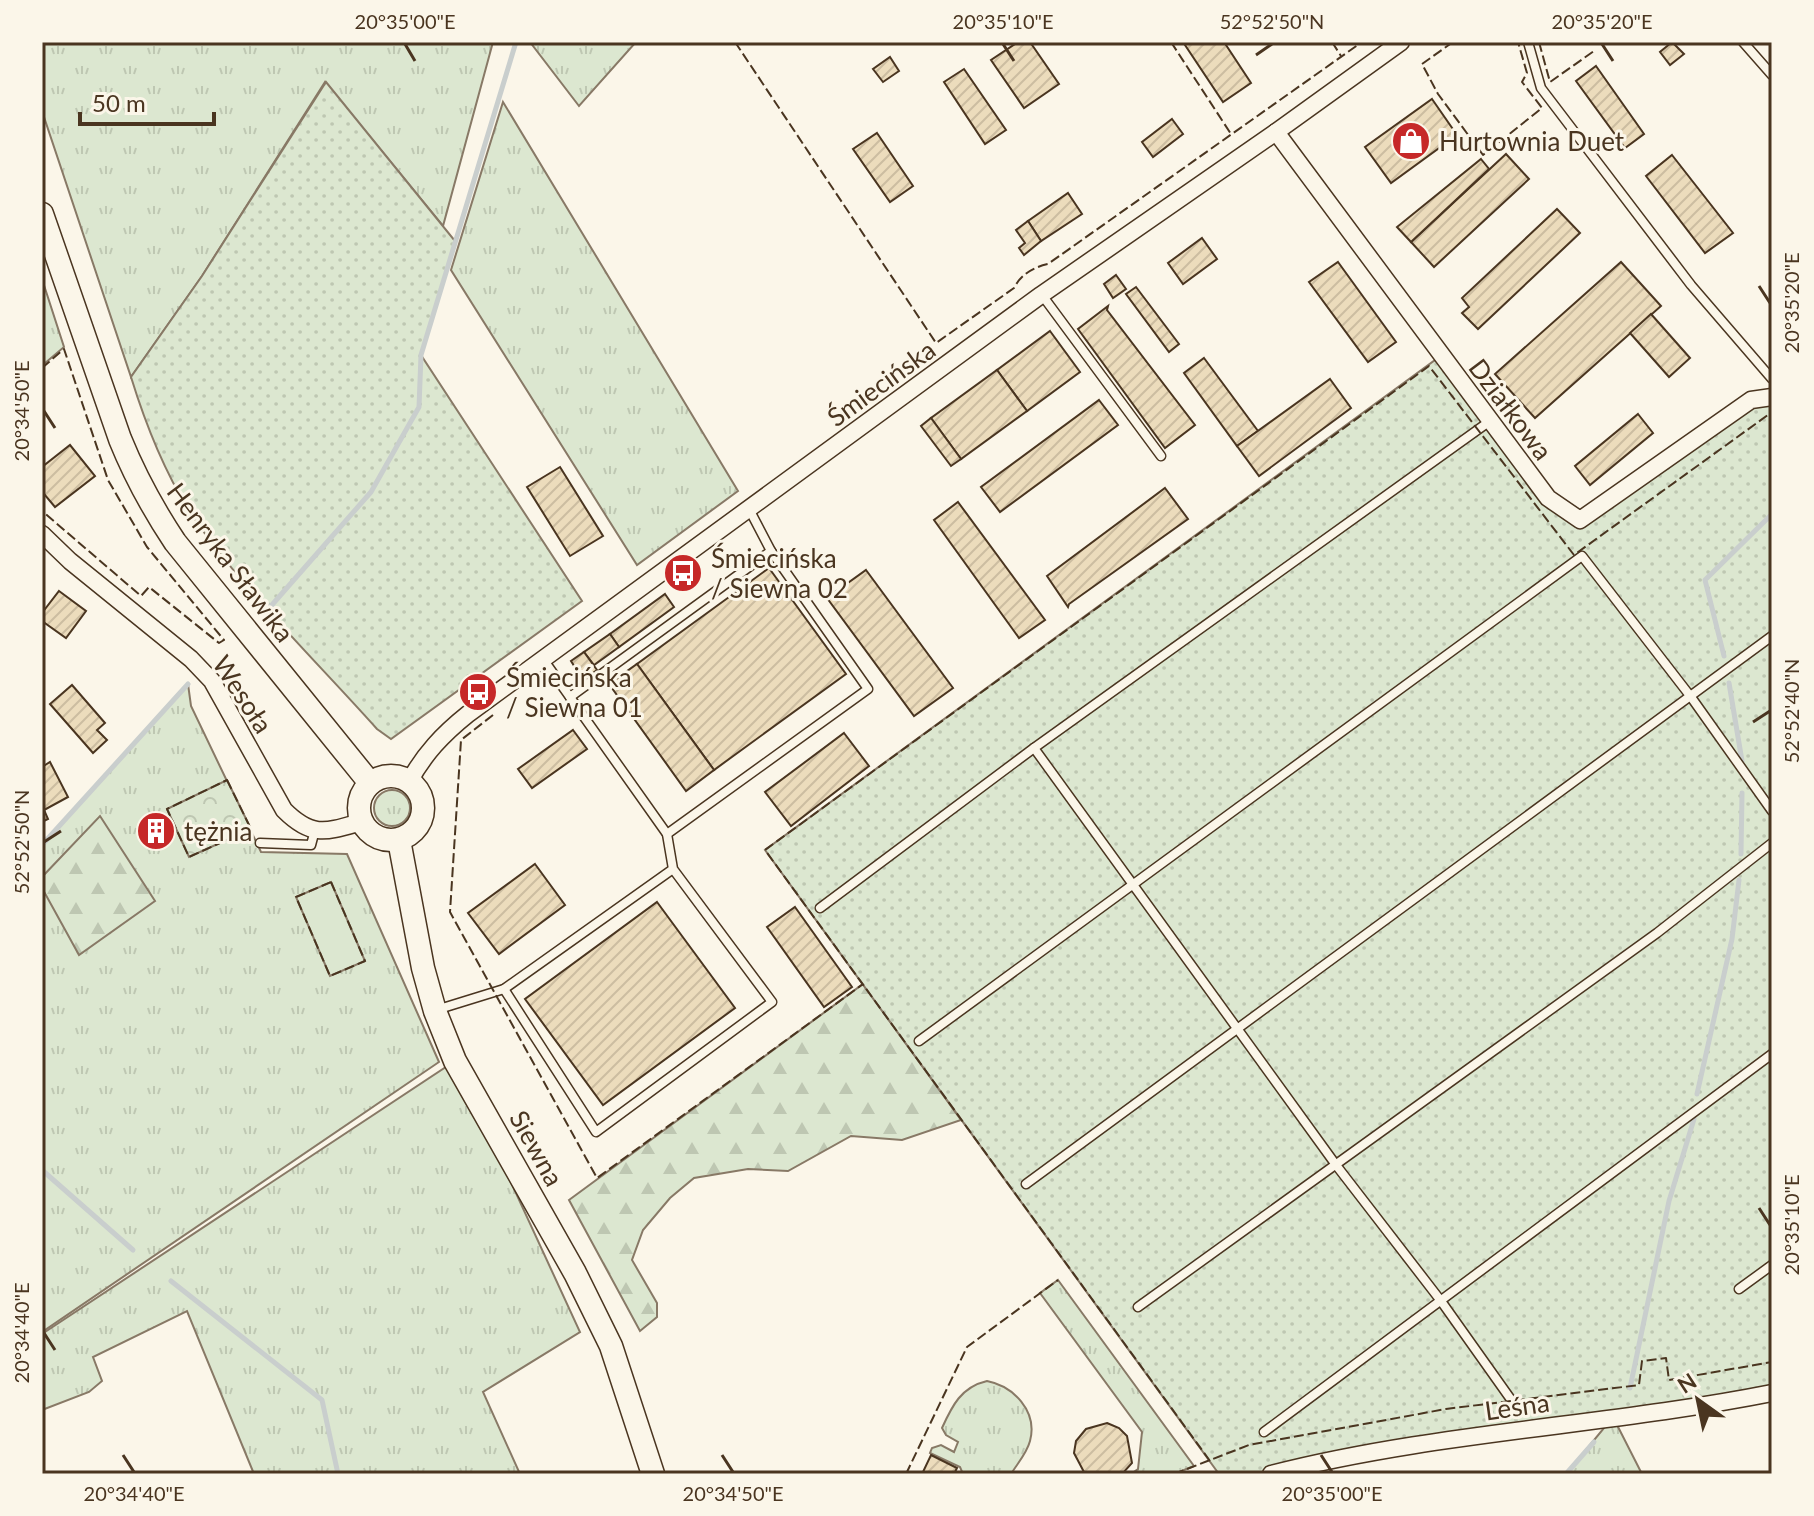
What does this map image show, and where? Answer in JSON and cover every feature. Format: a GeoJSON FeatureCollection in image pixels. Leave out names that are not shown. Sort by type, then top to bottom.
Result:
{"type":"FeatureCollection","features":[{"type":"Feature","properties":{"kind":"main road","name":"Henryka Sławika"},"geometry":{"type":"LineString","coordinates":[[42,214],[120,439],[134,474],[155,512],[175,542],[370,783]]}},
{"type":"Feature","properties":{"kind":"main road"},"geometry":{"type":"LineString","coordinates":[[389,776],[409,782],[421,796],[423,812],[414,831],[399,840],[381,840],[361,822],[359,801],[370,783],[389,776]]}},
{"type":"Feature","properties":{"kind":"main road","name":"Siewna"},"geometry":{"type":"LineString","coordinates":[[399,840],[423,968],[435,1011],[455,1061],[575,1273],[611,1346],[653,1474]]}},
{"type":"Feature","properties":{"kind":"street","name":"Śmiecińska"},"geometry":{"type":"LineString","coordinates":[[409,782],[420,762],[443,734],[543,659],[1041,295],[1401,42]]}},
{"type":"Feature","properties":{"kind":"street","name":"Działkowa"},"geometry":{"type":"LineString","coordinates":[[1276,132],[1548,498],[1580,520],[1751,400],[1772,397]]}},
{"type":"Feature","properties":{"kind":"street","name":"Wesoła"},"geometry":{"type":"LineString","coordinates":[[42,534],[70,561],[191,659],[212,681],[284,810],[298,824],[315,830]]}},
{"type":"Feature","properties":{"kind":"street"},"geometry":{"type":"LineString","coordinates":[[315,830],[330,831],[361,822]]}},
{"type":"Feature","properties":{"kind":"street","name":"Leśna"},"geometry":{"type":"LineString","coordinates":[[1271,1474],[1317,1462],[1451,1440],[1772,1393]]}},
{"type":"Feature","properties":{"kind":"lane"},"geometry":{"type":"LineString","coordinates":[[1528,42],[1541,88],[1691,285],[1772,379]]}},
{"type":"Feature","properties":{"kind":"lane"},"geometry":{"type":"LineString","coordinates":[[1743,42],[1772,75]]}},
{"type":"Feature","properties":{"kind":"lane"},"geometry":{"type":"LineString","coordinates":[[1041,295],[1161,456]]}},
{"type":"Feature","properties":{"kind":"lane"},"geometry":{"type":"LineString","coordinates":[[820,908],[1034,748],[1490,421]]}},
{"type":"Feature","properties":{"kind":"lane"},"geometry":{"type":"LineString","coordinates":[[667,834],[868,689],[771,551],[748,509]]}},
{"type":"Feature","properties":{"kind":"lane"},"geometry":{"type":"LineString","coordinates":[[570,697],[771,551]]}},
{"type":"Feature","properties":{"kind":"lane"},"geometry":{"type":"LineString","coordinates":[[919,1041],[1582,556],[1691,697],[1772,811]]}},
{"type":"Feature","properties":{"kind":"lane"},"geometry":{"type":"LineString","coordinates":[[1026,1184],[1772,636]]}},
{"type":"Feature","properties":{"kind":"lane"},"geometry":{"type":"LineString","coordinates":[[504,989],[596,1132],[772,1002],[673,869],[667,834],[543,659]]}},
{"type":"Feature","properties":{"kind":"lane"},"geometry":{"type":"LineString","coordinates":[[1034,748],[1336,1165],[1441,1301],[1512,1401]]}},
{"type":"Feature","properties":{"kind":"lane"},"geometry":{"type":"LineString","coordinates":[[260,843],[311,845],[315,830]]}},
{"type":"Feature","properties":{"kind":"lane"},"geometry":{"type":"LineString","coordinates":[[1138,1307],[1657,933],[1772,843]]}},
{"type":"Feature","properties":{"kind":"lane"},"geometry":{"type":"LineString","coordinates":[[435,1011],[504,989],[673,869]]}},
{"type":"Feature","properties":{"kind":"lane"},"geometry":{"type":"LineString","coordinates":[[1264,1432],[1772,1054]]}},
{"type":"Feature","properties":{"kind":"lane"},"geometry":{"type":"LineString","coordinates":[[1739,1289],[1772,1265]]}},
{"type":"Feature","properties":{"kind":"green space"},"geometry":{"type":"Polygon","coordinates":[[[42,42],[493,42],[443,226],[325,82],[202,276],[131,377],[42,111],[42,42]]]}},
{"type":"Feature","properties":{"kind":"green space"},"geometry":{"type":"Polygon","coordinates":[[[530,42],[636,42],[579,106],[530,42]]]}},
{"type":"Feature","properties":{"kind":"green space"},"geometry":{"type":"Polygon","coordinates":[[[326,82],[455,241],[421,355],[582,601],[391,739],[377,729],[286,630],[241,580],[200,527],[160,455],[131,377],[202,276],[326,82]]]}},
{"type":"Feature","properties":{"kind":"green space"},"geometry":{"type":"Polygon","coordinates":[[[503,102],[738,491],[637,565],[451,270],[503,102]]]}},
{"type":"Feature","properties":{"kind":"green space"},"geometry":{"type":"Polygon","coordinates":[[[42,279],[64,347],[44,364],[42,361],[42,279]]]}},
{"type":"Feature","properties":{"kind":"green space"},"geometry":{"type":"Polygon","coordinates":[[[1442,355],[1548,498],[1579,520],[1751,400],[1772,397],[1772,1393],[1271,1474],[1219,1474],[765,850],[1442,355]]]}},
{"type":"Feature","properties":{"kind":"green space"},"geometry":{"type":"Polygon","coordinates":[[[188,684],[191,706],[261,852],[347,854],[439,1062],[42,1332],[42,845],[188,684]]]}},
{"type":"Feature","properties":{"kind":"green space"},"geometry":{"type":"Polygon","coordinates":[[[227,780],[251,829],[189,857],[167,809],[227,780]]]}},
{"type":"Feature","properties":{"kind":"green space"},"geometry":{"type":"Polygon","coordinates":[[[392,790],[405,795],[410,808],[405,821],[392,826],[379,821],[374,808],[379,795],[392,790]]]}},
{"type":"Feature","properties":{"kind":"green space"},"geometry":{"type":"Polygon","coordinates":[[[100,816],[155,901],[79,955],[42,888],[42,877],[100,816]]]}},
{"type":"Feature","properties":{"kind":"green space"},"geometry":{"type":"Polygon","coordinates":[[[331,882],[365,961],[330,976],[296,897],[331,882]]]}},
{"type":"Feature","properties":{"kind":"green space"},"geometry":{"type":"Polygon","coordinates":[[[863,984],[961,1120],[902,1140],[851,1136],[788,1171],[748,1169],[694,1178],[670,1198],[643,1230],[632,1260],[657,1303],[657,1317],[640,1331],[569,1200],[863,984]]]}},
{"type":"Feature","properties":{"kind":"green space"},"geometry":{"type":"Polygon","coordinates":[[[455,1061],[580,1332],[483,1392],[520,1474],[254,1474],[187,1311],[93,1357],[102,1381],[89,1392],[42,1410],[42,1334],[455,1061]]]}},
{"type":"Feature","properties":{"kind":"green space"},"geometry":{"type":"Polygon","coordinates":[[[1058,1280],[1194,1466],[1174,1474],[1131,1474],[1138,1469],[1142,1432],[1040,1293],[1058,1280]]]}},
{"type":"Feature","properties":{"kind":"green space"},"geometry":{"type":"Polygon","coordinates":[[[987,1381],[1006,1388],[1027,1410],[1032,1430],[1030,1441],[1011,1474],[963,1474],[960,1467],[930,1453],[932,1448],[941,1445],[954,1452],[958,1442],[946,1435],[942,1428],[964,1393],[987,1381]]]}},
{"type":"Feature","properties":{"kind":"green space"},"geometry":{"type":"Polygon","coordinates":[[[1613,1417],[1642,1474],[1566,1474],[1613,1417]]]}},
{"type":"Feature","properties":{"kind":"building"},"geometry":{"type":"Polygon","coordinates":[[[1018,42],[1030,42],[1059,84],[1024,108],[991,60],[1018,42]]]}},
{"type":"Feature","properties":{"kind":"building"},"geometry":{"type":"Polygon","coordinates":[[[1183,42],[1224,42],[1251,83],[1223,102],[1183,42]]]}},
{"type":"Feature","properties":{"kind":"building"},"geometry":{"type":"Polygon","coordinates":[[[1672,42],[1684,54],[1670,65],[1660,52],[1672,42]]]}},
{"type":"Feature","properties":{"kind":"building"},"geometry":{"type":"Polygon","coordinates":[[[890,57],[899,71],[883,82],[873,69],[890,57]]]}},
{"type":"Feature","properties":{"kind":"building"},"geometry":{"type":"Polygon","coordinates":[[[1596,66],[1644,134],[1625,148],[1576,81],[1596,66]]]}},
{"type":"Feature","properties":{"kind":"building"},"geometry":{"type":"Polygon","coordinates":[[[964,69],[1006,130],[985,144],[944,82],[964,69]]]}},
{"type":"Feature","properties":{"kind":"building","name":"Hurtownia Duet"},"geometry":{"type":"Polygon","coordinates":[[[1432,99],[1457,135],[1391,183],[1365,147],[1432,99]]]}},
{"type":"Feature","properties":{"kind":"building"},"geometry":{"type":"Polygon","coordinates":[[[1172,119],[1183,134],[1153,157],[1142,142],[1172,119]]]}},
{"type":"Feature","properties":{"kind":"building"},"geometry":{"type":"Polygon","coordinates":[[[877,133],[913,186],[890,202],[853,149],[877,133]]]}},
{"type":"Feature","properties":{"kind":"building"},"geometry":{"type":"Polygon","coordinates":[[[1506,154],[1529,179],[1434,267],[1411,242],[1506,154]]]}},
{"type":"Feature","properties":{"kind":"building"},"geometry":{"type":"Polygon","coordinates":[[[1672,155],[1733,233],[1705,253],[1646,176],[1672,155]]]}},
{"type":"Feature","properties":{"kind":"building"},"geometry":{"type":"Polygon","coordinates":[[[1481,159],[1489,169],[1411,242],[1397,227],[1481,159]]]}},
{"type":"Feature","properties":{"kind":"building"},"geometry":{"type":"Polygon","coordinates":[[[1068,193],[1082,214],[1041,241],[1028,221],[1068,193]]]}},
{"type":"Feature","properties":{"kind":"building"},"geometry":{"type":"Polygon","coordinates":[[[1557,209],[1580,233],[1478,329],[1462,313],[1469,307],[1462,298],[1557,209]]]}},
{"type":"Feature","properties":{"kind":"building"},"geometry":{"type":"Polygon","coordinates":[[[1028,221],[1041,241],[1024,255],[1019,248],[1025,243],[1016,230],[1028,221]]]}},
{"type":"Feature","properties":{"kind":"building"},"geometry":{"type":"Polygon","coordinates":[[[1202,238],[1217,259],[1183,284],[1168,263],[1202,238]]]}},
{"type":"Feature","properties":{"kind":"building"},"geometry":{"type":"Polygon","coordinates":[[[1338,262],[1396,342],[1368,362],[1309,282],[1338,262]]]}},
{"type":"Feature","properties":{"kind":"building"},"geometry":{"type":"Polygon","coordinates":[[[1621,262],[1661,306],[1535,418],[1495,374],[1621,262]]]}},
{"type":"Feature","properties":{"kind":"building"},"geometry":{"type":"Polygon","coordinates":[[[1116,275],[1126,289],[1113,298],[1104,284],[1116,275]]]}},
{"type":"Feature","properties":{"kind":"building"},"geometry":{"type":"Polygon","coordinates":[[[1136,287],[1179,344],[1169,352],[1126,294],[1136,287]]]}},
{"type":"Feature","properties":{"kind":"building"},"geometry":{"type":"Polygon","coordinates":[[[1108,306],[1107,310],[1195,425],[1165,448],[1078,329],[1108,306]]]}},
{"type":"Feature","properties":{"kind":"building"},"geometry":{"type":"Polygon","coordinates":[[[1651,314],[1690,358],[1669,377],[1630,333],[1651,314]]]}},
{"type":"Feature","properties":{"kind":"building"},"geometry":{"type":"Polygon","coordinates":[[[1050,331],[1080,372],[1027,411],[997,370],[1050,331]]]}},
{"type":"Feature","properties":{"kind":"building"},"geometry":{"type":"Polygon","coordinates":[[[1204,358],[1258,431],[1237,446],[1184,373],[1204,358]]]}},
{"type":"Feature","properties":{"kind":"building"},"geometry":{"type":"Polygon","coordinates":[[[997,370],[1027,411],[961,459],[931,418],[997,370]]]}},
{"type":"Feature","properties":{"kind":"building"},"geometry":{"type":"Polygon","coordinates":[[[1330,379],[1351,408],[1259,476],[1237,446],[1330,379]]]}},
{"type":"Feature","properties":{"kind":"building"},"geometry":{"type":"Polygon","coordinates":[[[1099,400],[1118,425],[1000,512],[981,487],[1099,400]]]}},
{"type":"Feature","properties":{"kind":"building"},"geometry":{"type":"Polygon","coordinates":[[[1638,414],[1653,433],[1590,485],[1575,466],[1638,414]]]}},
{"type":"Feature","properties":{"kind":"building"},"geometry":{"type":"Polygon","coordinates":[[[931,418],[961,459],[951,466],[921,426],[931,418]]]}},
{"type":"Feature","properties":{"kind":"building"},"geometry":{"type":"Polygon","coordinates":[[[70,445],[95,476],[55,507],[45,495],[42,497],[42,467],[70,445]]]}},
{"type":"Feature","properties":{"kind":"building"},"geometry":{"type":"Polygon","coordinates":[[[560,467],[603,536],[570,556],[527,487],[560,467]]]}},
{"type":"Feature","properties":{"kind":"building"},"geometry":{"type":"Polygon","coordinates":[[[1165,488],[1188,519],[1068,607],[1047,576],[1165,488]]]}},
{"type":"Feature","properties":{"kind":"building"},"geometry":{"type":"Polygon","coordinates":[[[958,502],[1045,620],[1019,638],[934,520],[958,502]]]}},
{"type":"Feature","properties":{"kind":"building"},"geometry":{"type":"Polygon","coordinates":[[[769,568],[846,674],[714,770],[637,664],[769,568]]]}},
{"type":"Feature","properties":{"kind":"building"},"geometry":{"type":"Polygon","coordinates":[[[866,570],[953,688],[914,716],[827,598],[866,570]]]}},
{"type":"Feature","properties":{"kind":"building"},"geometry":{"type":"Polygon","coordinates":[[[59,591],[86,611],[66,638],[42,621],[42,613],[59,591]]]}},
{"type":"Feature","properties":{"kind":"building"},"geometry":{"type":"Polygon","coordinates":[[[665,594],[674,607],[619,647],[610,634],[665,594]]]}},
{"type":"Feature","properties":{"kind":"building"},"geometry":{"type":"Polygon","coordinates":[[[610,634],[619,647],[594,665],[584,652],[610,634]]]}},
{"type":"Feature","properties":{"kind":"building"},"geometry":{"type":"Polygon","coordinates":[[[584,652],[597,670],[583,680],[571,661],[584,652]]]}},
{"type":"Feature","properties":{"kind":"building"},"geometry":{"type":"Polygon","coordinates":[[[637,664],[714,770],[686,791],[609,684],[637,664]]]}},
{"type":"Feature","properties":{"kind":"building"},"geometry":{"type":"Polygon","coordinates":[[[72,685],[105,723],[97,730],[107,740],[93,753],[50,704],[72,685]]]}},
{"type":"Feature","properties":{"kind":"building"},"geometry":{"type":"Polygon","coordinates":[[[573,730],[587,749],[532,788],[518,769],[573,730]]]}},
{"type":"Feature","properties":{"kind":"building"},"geometry":{"type":"Polygon","coordinates":[[[844,733],[869,766],[791,826],[765,792],[844,733]]]}},
{"type":"Feature","properties":{"kind":"building"},"geometry":{"type":"Polygon","coordinates":[[[50,762],[68,797],[44,810],[48,819],[42,822],[42,767],[50,762]]]}},
{"type":"Feature","properties":{"kind":"building"},"geometry":{"type":"Polygon","coordinates":[[[535,864],[565,905],[499,954],[468,913],[535,864]]]}},
{"type":"Feature","properties":{"kind":"building"},"geometry":{"type":"Polygon","coordinates":[[[657,902],[735,1008],[603,1105],[525,999],[657,902]]]}},
{"type":"Feature","properties":{"kind":"building"},"geometry":{"type":"Polygon","coordinates":[[[795,907],[852,987],[824,1007],[767,927],[795,907]]]}},
{"type":"Feature","properties":{"kind":"building"},"geometry":{"type":"Polygon","coordinates":[[[1107,1423],[1127,1436],[1132,1463],[1122,1474],[1085,1474],[1074,1453],[1076,1441],[1086,1429],[1107,1423]]]}},
{"type":"Feature","properties":{"kind":"building"},"geometry":{"type":"Polygon","coordinates":[[[931,1455],[957,1468],[954,1474],[922,1474],[931,1455]]]}},
{"type":"Feature","properties":{"kind":"waterway"},"geometry":{"type":"LineString","coordinates":[[271,606],[371,492],[419,407],[421,355],[516,42]]}},
{"type":"Feature","properties":{"kind":"waterway"},"geometry":{"type":"LineString","coordinates":[[1724,656],[1705,580],[1772,514]]}},
{"type":"Feature","properties":{"kind":"waterway"},"geometry":{"type":"LineString","coordinates":[[1729,683],[1742,761]]}},
{"type":"Feature","properties":{"kind":"waterway"},"geometry":{"type":"LineString","coordinates":[[42,845],[188,684]]}},
{"type":"Feature","properties":{"kind":"waterway"},"geometry":{"type":"LineString","coordinates":[[1741,854],[1742,793]]}},
{"type":"Feature","properties":{"kind":"waterway"},"geometry":{"type":"LineString","coordinates":[[1697,1094],[1732,939],[1739,880]]}},
{"type":"Feature","properties":{"kind":"waterway"},"geometry":{"type":"LineString","coordinates":[[1630,1388],[1669,1201],[1694,1119]]}},
{"type":"Feature","properties":{"kind":"waterway"},"geometry":{"type":"LineString","coordinates":[[42,1170],[133,1250]]}},
{"type":"Feature","properties":{"kind":"waterway"},"geometry":{"type":"LineString","coordinates":[[171,1281],[322,1400],[338,1474]]}},
{"type":"Feature","properties":{"kind":"waterway"},"geometry":{"type":"LineString","coordinates":[[1566,1474],[1594,1442]]}},
{"type":"Feature","properties":{"kind":"fence"},"geometry":{"type":"LineString","coordinates":[[735,42],[936,343],[1014,288],[1028,272],[1048,264],[1362,42]]}},
{"type":"Feature","properties":{"kind":"fence"},"geometry":{"type":"LineString","coordinates":[[1171,42],[1231,134]]}},
{"type":"Feature","properties":{"kind":"fence"},"geometry":{"type":"LineString","coordinates":[[1332,42],[1341,56]]}},
{"type":"Feature","properties":{"kind":"fence"},"geometry":{"type":"LineString","coordinates":[[1453,42],[1422,64],[1438,94],[1483,155],[1542,108],[1522,82],[1527,73],[1518,42]]}},
{"type":"Feature","properties":{"kind":"fence"},"geometry":{"type":"LineString","coordinates":[[1539,42],[1550,82],[1594,51]]}},
{"type":"Feature","properties":{"kind":"fence"},"geometry":{"type":"LineString","coordinates":[[42,368],[64,349],[108,480],[147,547],[224,640],[219,643],[149,587],[141,596],[42,511]]}},
{"type":"Feature","properties":{"kind":"fence"},"geometry":{"type":"LineString","coordinates":[[1210,1461],[765,850],[1429,366],[1574,555],[1772,412]]}},
{"type":"Feature","properties":{"kind":"fence"},"geometry":{"type":"LineString","coordinates":[[493,715],[461,740],[450,912],[597,1178],[863,984]]}},
{"type":"Feature","properties":{"kind":"fence"},"geometry":{"type":"LineString","coordinates":[[227,780],[251,829],[189,857],[167,809],[227,780]]}},
{"type":"Feature","properties":{"kind":"fence"},"geometry":{"type":"LineString","coordinates":[[331,882],[365,961],[330,976],[296,897],[331,882]]}},
{"type":"Feature","properties":{"kind":"fence"},"geometry":{"type":"LineString","coordinates":[[906,1474],[967,1347],[1058,1280]]}},
{"type":"Feature","properties":{"kind":"fence"},"geometry":{"type":"LineString","coordinates":[[1174,1474],[1249,1445],[1446,1409],[1639,1385],[1642,1361],[1666,1358],[1669,1380],[1772,1362]]}},
{"type":"Feature","properties":{"kind":"place","name":"Hurtownia Duet"},"geometry":{"type":"Point","coordinates":[1411,141]}},
{"type":"Feature","properties":{"kind":"place","name":"Śmiecińska / Siewna 02"},"geometry":{"type":"Point","coordinates":[683,573]}},
{"type":"Feature","properties":{"kind":"place","name":"Śmiecińska / Siewna 01"},"geometry":{"type":"Point","coordinates":[478,692]}},
{"type":"Feature","properties":{"kind":"place","name":"tężnia"},"geometry":{"type":"Point","coordinates":[156,831]}}]}
